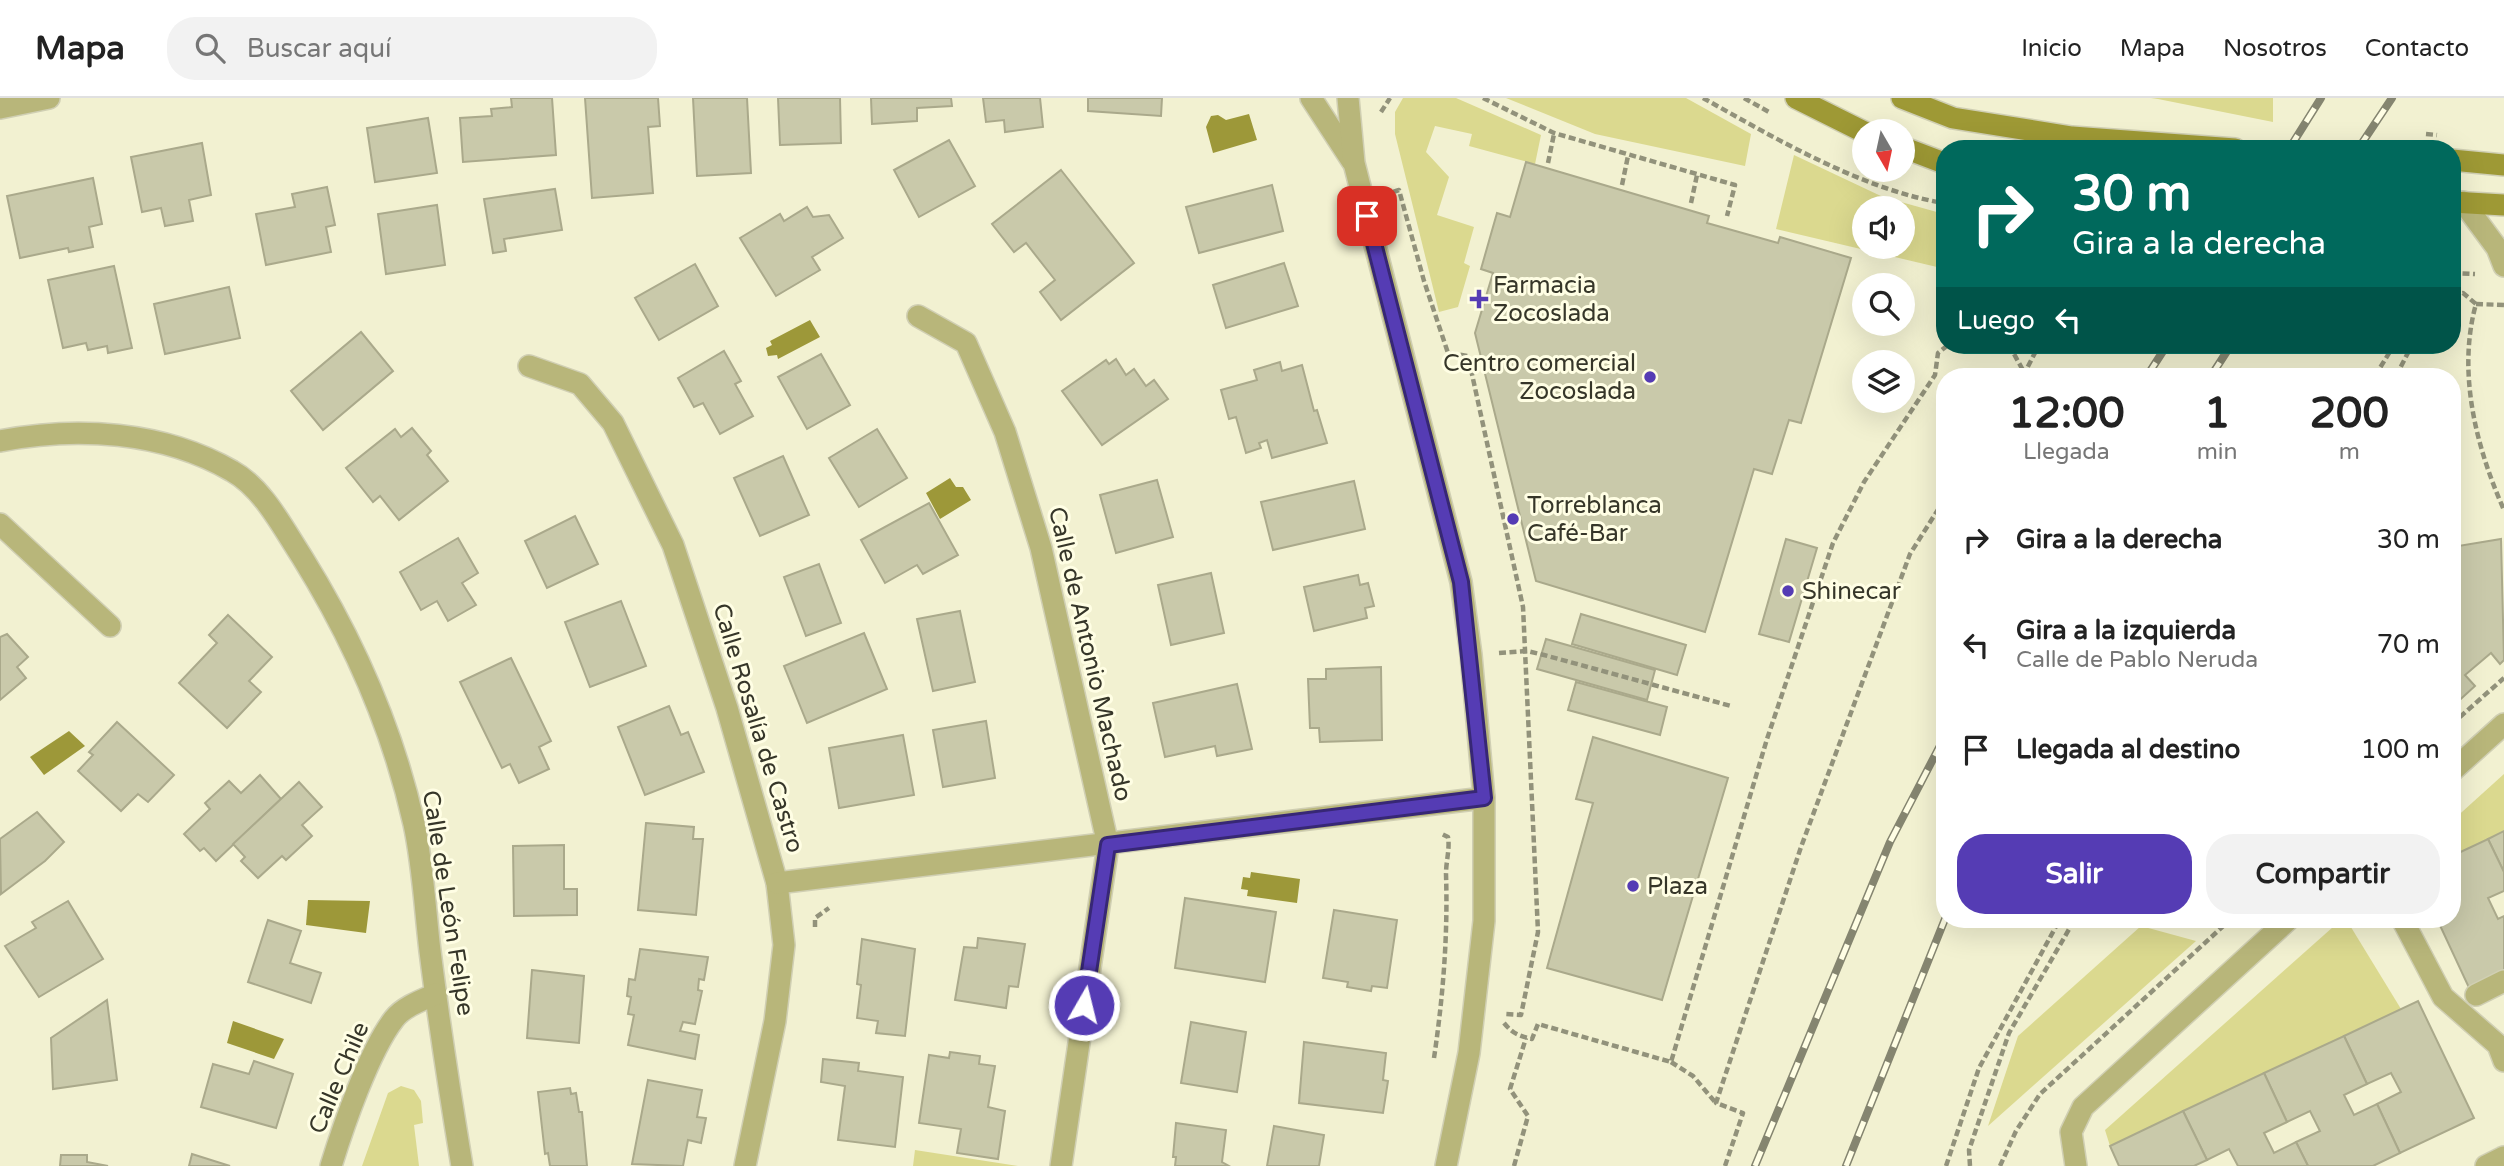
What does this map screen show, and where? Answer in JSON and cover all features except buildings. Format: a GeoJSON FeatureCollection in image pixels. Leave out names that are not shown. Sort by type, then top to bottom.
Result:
{"type":"FeatureCollection","features":[{"type":"Feature","properties":{"kind":"main road"},"geometry":{"type":"LineString","coordinates":[[1796,98],[1852,126]]}},
{"type":"Feature","properties":{"kind":"main road"},"geometry":{"type":"LineString","coordinates":[[1902,98],[1953,118],[2072,137],[2111,140]]}},
{"type":"Feature","properties":{"kind":"main road"},"geometry":{"type":"LineString","coordinates":[[1915,152],[1936,160]]}},
{"type":"Feature","properties":{"kind":"main road"},"geometry":{"type":"LineString","coordinates":[[2461,161],[2504,164]]}},
{"type":"Feature","properties":{"kind":"main road"},"geometry":{"type":"LineString","coordinates":[[2461,198],[2504,205]]}},
{"type":"Feature","properties":{"kind":"street"},"geometry":{"type":"LineString","coordinates":[[0,108],[49,98]]}},
{"type":"Feature","properties":{"kind":"street"},"geometry":{"type":"LineString","coordinates":[[1311,98],[1354,163]]}},
{"type":"Feature","properties":{"kind":"street"},"geometry":{"type":"LineString","coordinates":[[1352,103],[1354,163],[1461,582],[1484,798],[1484,921],[1469,1053],[1446,1166]]}},
{"type":"Feature","properties":{"kind":"street"},"geometry":{"type":"LineString","coordinates":[[2461,204],[2486,232],[2504,266]]}},
{"type":"Feature","properties":{"kind":"street","name":"Calle de Antonio Machado"},"geometry":{"type":"LineString","coordinates":[[918,316],[966,343],[1005,432],[1041,548],[1108,845],[1061,1166]]}},
{"type":"Feature","properties":{"kind":"street","name":"Calle Rosalía de Castro"},"geometry":{"type":"LineString","coordinates":[[529,366],[580,384],[613,423],[673,545],[727,708],[777,883],[784,944],[775,1021],[745,1166]]}},
{"type":"Feature","properties":{"kind":"street","name":"Calle de León Felipe"},"geometry":{"type":"LineString","coordinates":[[0,441],[69,432],[110,434],[174,446],[233,471],[276,517],[322,589],[358,660],[394,749],[415,827],[436,994],[462,1166]]}},
{"type":"Feature","properties":{"kind":"street"},"geometry":{"type":"LineString","coordinates":[[0,524],[110,626]]}},
{"type":"Feature","properties":{"kind":"street"},"geometry":{"type":"LineString","coordinates":[[2461,763],[2504,724]]}},
{"type":"Feature","properties":{"kind":"street"},"geometry":{"type":"LineString","coordinates":[[777,883],[1484,798]]}},
{"type":"Feature","properties":{"kind":"street"},"geometry":{"type":"LineString","coordinates":[[2076,1166],[2071,1132],[2083,1107],[2279,928]]}},
{"type":"Feature","properties":{"kind":"street"},"geometry":{"type":"LineString","coordinates":[[2407,928],[2443,997],[2498,1045],[2504,1061]]}},
{"type":"Feature","properties":{"kind":"street"},"geometry":{"type":"LineString","coordinates":[[2476,995],[2504,981]]}},
{"type":"Feature","properties":{"kind":"street","name":"Calle Chile"},"geometry":{"type":"LineString","coordinates":[[331,1166],[358,1092],[394,1018],[416,1002],[436,994]]}},
{"type":"Feature","properties":{"kind":"street"},"geometry":{"type":"LineString","coordinates":[[2486,1166],[2504,1157]]}},
{"type":"Feature","properties":{"kind":"path"},"geometry":{"type":"LineString","coordinates":[[1483,98],[1554,133],[1735,185],[1727,216]]}},
{"type":"Feature","properties":{"kind":"path"},"geometry":{"type":"LineString","coordinates":[[1703,98],[1776,139],[1869,181],[1936,202]]}},
{"type":"Feature","properties":{"kind":"path"},"geometry":{"type":"LineString","coordinates":[[1548,163],[1554,133]]}},
{"type":"Feature","properties":{"kind":"path"},"geometry":{"type":"LineString","coordinates":[[1622,184],[1628,156]]}},
{"type":"Feature","properties":{"kind":"path"},"geometry":{"type":"LineString","coordinates":[[1691,203],[1697,174]]}},
{"type":"Feature","properties":{"kind":"path"},"geometry":{"type":"LineString","coordinates":[[2461,293],[2476,304],[2504,305]]}},
{"type":"Feature","properties":{"kind":"path"},"geometry":{"type":"LineString","coordinates":[[2476,304],[2471,323],[2469,384],[2485,461],[2504,510]]}},
{"type":"Feature","properties":{"kind":"path"},"geometry":{"type":"LineString","coordinates":[[1671,1062],[1767,738],[1833,543],[1864,482],[1935,375],[1938,354]]}},
{"type":"Feature","properties":{"kind":"path"},"geometry":{"type":"LineString","coordinates":[[1716,1103],[1801,847],[1906,565],[1936,514]]}},
{"type":"Feature","properties":{"kind":"path"},"geometry":{"type":"LineString","coordinates":[[1527,651],[1731,706]]}},
{"type":"Feature","properties":{"kind":"path"},"geometry":{"type":"LineString","coordinates":[[2461,716],[2504,678]]}},
{"type":"Feature","properties":{"kind":"path"},"geometry":{"type":"LineString","coordinates":[[1432,834],[1448,837],[1450,846],[1446,858],[1448,930],[1433,1063]]}},
{"type":"Feature","properties":{"kind":"path"},"geometry":{"type":"LineString","coordinates":[[814,930],[815,918],[834,905]]}},
{"type":"Feature","properties":{"kind":"path"},"geometry":{"type":"LineString","coordinates":[[1947,1166],[1979,1068],[2055,928]]}},
{"type":"Feature","properties":{"kind":"path"},"geometry":{"type":"LineString","coordinates":[[1970,1166],[1969,1150],[2009,1033],[2070,928]]}},
{"type":"Feature","properties":{"kind":"path"},"geometry":{"type":"LineString","coordinates":[[2000,1166],[2016,1131],[2040,1094],[2221,928]]}},
{"type":"Feature","properties":{"kind":"path"},"geometry":{"type":"LineString","coordinates":[[1514,1166],[1528,1116],[1510,1089],[1526,1038],[1532,1039],[1538,1024],[1671,1062],[1693,1076],[1716,1103],[1743,1113],[1725,1166]]}},
{"type":"Feature","properties":{"kind":"shaded area"},"geometry":{"type":"Polygon","coordinates":[[[1403,98],[1456,98],[1541,135],[1535,164],[1469,146],[1472,134],[1435,126],[1426,152],[1449,177],[1437,215],[1474,227],[1464,263],[1470,266],[1458,307],[1439,312],[1395,134],[1395,112],[1403,98]]]}},
{"type":"Feature","properties":{"kind":"shaded area"},"geometry":{"type":"Polygon","coordinates":[[[1506,98],[1686,98],[1751,134],[1745,166],[1595,134],[1506,98]]]}},
{"type":"Feature","properties":{"kind":"shaded area"},"geometry":{"type":"Polygon","coordinates":[[[2151,98],[2273,98],[2273,122],[2158,99],[2151,98]]]}},
{"type":"Feature","properties":{"kind":"shaded area"},"geometry":{"type":"Polygon","coordinates":[[[1249,114],[1257,140],[1213,153],[1206,127],[1211,116],[1218,115],[1226,120],[1249,114]]]}},
{"type":"Feature","properties":{"kind":"shaded area"},"geometry":{"type":"Polygon","coordinates":[[[1794,155],[1881,196],[1852,196],[1852,247],[1776,229],[1794,155]]]}},
{"type":"Feature","properties":{"kind":"shaded area"},"geometry":{"type":"Polygon","coordinates":[[[1915,206],[1936,212],[1936,267],[1903,259],[1915,259],[1915,206]]]}},
{"type":"Feature","properties":{"kind":"shaded area"},"geometry":{"type":"Polygon","coordinates":[[[810,320],[820,337],[778,359],[777,355],[768,356],[766,348],[772,345],[770,341],[810,320]]]}},
{"type":"Feature","properties":{"kind":"shaded area"},"geometry":{"type":"Polygon","coordinates":[[[950,478],[956,487],[963,487],[971,500],[940,519],[926,493],[950,478]]]}},
{"type":"Feature","properties":{"kind":"shaded area"},"geometry":{"type":"Polygon","coordinates":[[[69,731],[85,746],[44,775],[30,757],[69,731]]]}},
{"type":"Feature","properties":{"kind":"shaded area"},"geometry":{"type":"Polygon","coordinates":[[[2504,774],[2504,831],[2461,852],[2461,813],[2504,774]]]}},
{"type":"Feature","properties":{"kind":"shaded area"},"geometry":{"type":"Polygon","coordinates":[[[1251,872],[1300,879],[1297,903],[1247,896],[1248,890],[1241,889],[1243,877],[1250,878],[1251,872]]]}},
{"type":"Feature","properties":{"kind":"shaded area"},"geometry":{"type":"Polygon","coordinates":[[[308,900],[370,901],[366,933],[306,925],[308,900]]]}},
{"type":"Feature","properties":{"kind":"shaded area"},"geometry":{"type":"Polygon","coordinates":[[[2139,928],[2148,928],[2196,941],[1988,1126],[2018,1036],[2139,928]]]}},
{"type":"Feature","properties":{"kind":"shaded area"},"geometry":{"type":"Polygon","coordinates":[[[2332,928],[2352,928],[2401,1009],[2110,1146],[2105,1130],[2332,928]]]}},
{"type":"Feature","properties":{"kind":"shaded area"},"geometry":{"type":"Polygon","coordinates":[[[233,1021],[284,1039],[274,1059],[227,1043],[233,1021]]]}},
{"type":"Feature","properties":{"kind":"shaded area"},"geometry":{"type":"Polygon","coordinates":[[[401,1086],[414,1090],[421,1101],[423,1123],[414,1125],[419,1166],[362,1166],[388,1093],[401,1086]]]}},
{"type":"Feature","properties":{"kind":"shaded area"},"geometry":{"type":"Polygon","coordinates":[[[915,1150],[1018,1166],[913,1166],[915,1150]]]}},
{"type":"Feature","properties":{"kind":"railway"},"geometry":{"type":"LineString","coordinates":[[2295,140],[2321,98]]}},
{"type":"Feature","properties":{"kind":"railway"},"geometry":{"type":"LineString","coordinates":[[2364,140],[2392,98]]}},
{"type":"Feature","properties":{"kind":"railway"},"geometry":{"type":"LineString","coordinates":[[2152,368],[2161,354]]}},
{"type":"Feature","properties":{"kind":"railway"},"geometry":{"type":"LineString","coordinates":[[2216,368],[2225,354]]}},
{"type":"Feature","properties":{"kind":"railway"},"geometry":{"type":"LineString","coordinates":[[1755,1166],[1890,842],[1936,753]]}},
{"type":"Feature","properties":{"kind":"railway"},"geometry":{"type":"LineString","coordinates":[[1846,1166],[1941,928]]}},
{"type":"Feature","properties":{"kind":"place","name":"Farmacia Zocoslada"},"geometry":{"type":"Point","coordinates":[1479,299]}},
{"type":"Feature","properties":{"kind":"place","name":"Centro comercial Zocoslada"},"geometry":{"type":"Point","coordinates":[1650,377]}},
{"type":"Feature","properties":{"kind":"place","name":"Torreblanca Café-Bar"},"geometry":{"type":"Point","coordinates":[1513,519]}},
{"type":"Feature","properties":{"kind":"place","name":"Shinecar"},"geometry":{"type":"Point","coordinates":[1788,591]}},
{"type":"Feature","properties":{"kind":"place","name":"Plaza"},"geometry":{"type":"Point","coordinates":[1633,886]}},
{"type":"Feature","properties":{"kind":"route"},"geometry":{"type":"LineString","coordinates":[[1084,1005],[1108,845],[1484,798],[1471,655],[1461,582],[1367,216]]}}]}
